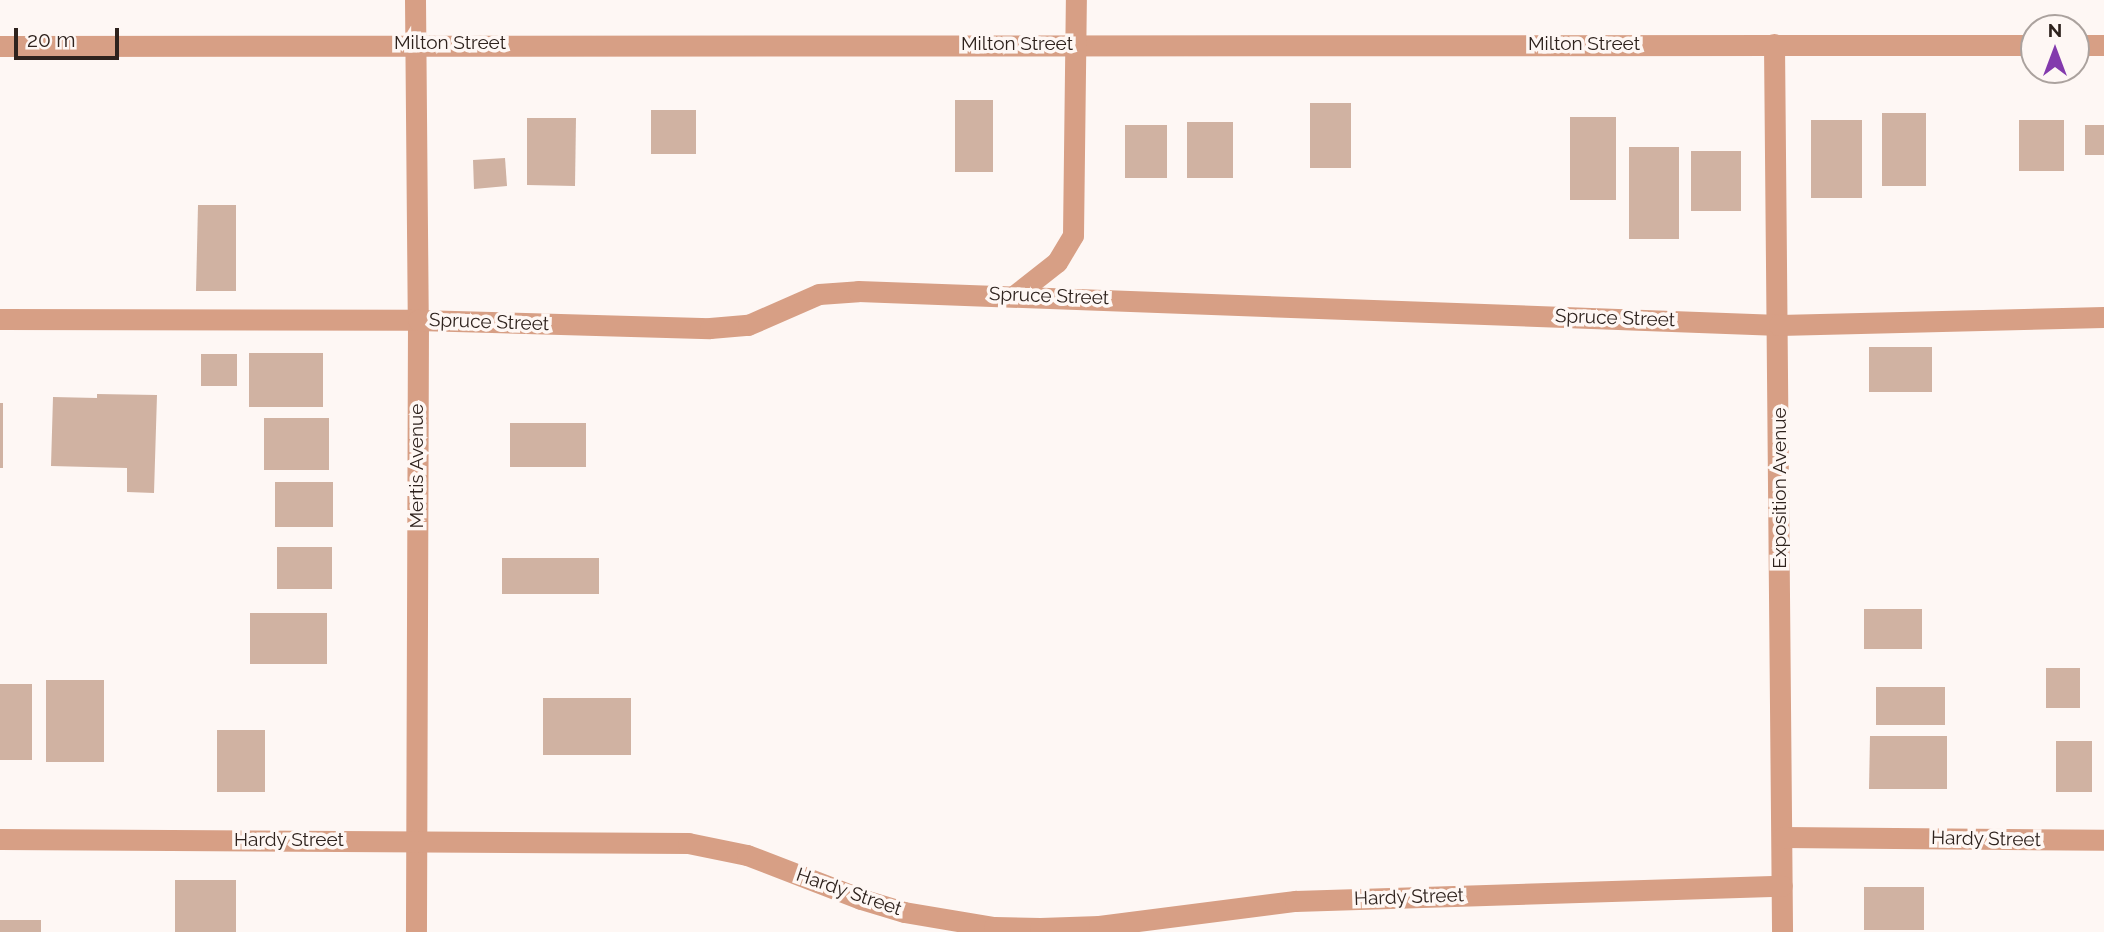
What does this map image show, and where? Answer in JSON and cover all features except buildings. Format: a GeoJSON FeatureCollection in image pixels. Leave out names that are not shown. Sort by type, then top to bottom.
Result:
{"type":"FeatureCollection","features":[{"type":"Feature","properties":{"kind":"street","name":"Mertis Avenue"},"geometry":{"type":"LineString","coordinates":[[415,0],[418,320],[416,932]]}},
{"type":"Feature","properties":{"kind":"street"},"geometry":{"type":"LineString","coordinates":[[1015,295],[1057,262],[1073,235],[1076,0]]}},
{"type":"Feature","properties":{"kind":"street","name":"Milton Street"},"geometry":{"type":"LineString","coordinates":[[0,46],[415,43],[2020,45]]}},
{"type":"Feature","properties":{"kind":"street","name":"Exposition Avenue"},"geometry":{"type":"LineString","coordinates":[[1774,44],[1779,325],[1782,932]]}},
{"type":"Feature","properties":{"kind":"street","name":"Spruce Street"},"geometry":{"type":"LineString","coordinates":[[0,319],[418,320],[710,328],[748,325],[819,294],[858,290],[1779,325],[2104,317]]}},
{"type":"Feature","properties":{"kind":"street","name":"Hardy Street"},"geometry":{"type":"LineString","coordinates":[[1783,837],[2104,840]]}},
{"type":"Feature","properties":{"kind":"street","name":"Hardy Street"},"geometry":{"type":"LineString","coordinates":[[0,839],[688,843],[718,847],[904,912],[949,921],[1028,928],[1099,926],[1295,901],[1782,886]]}}]}
